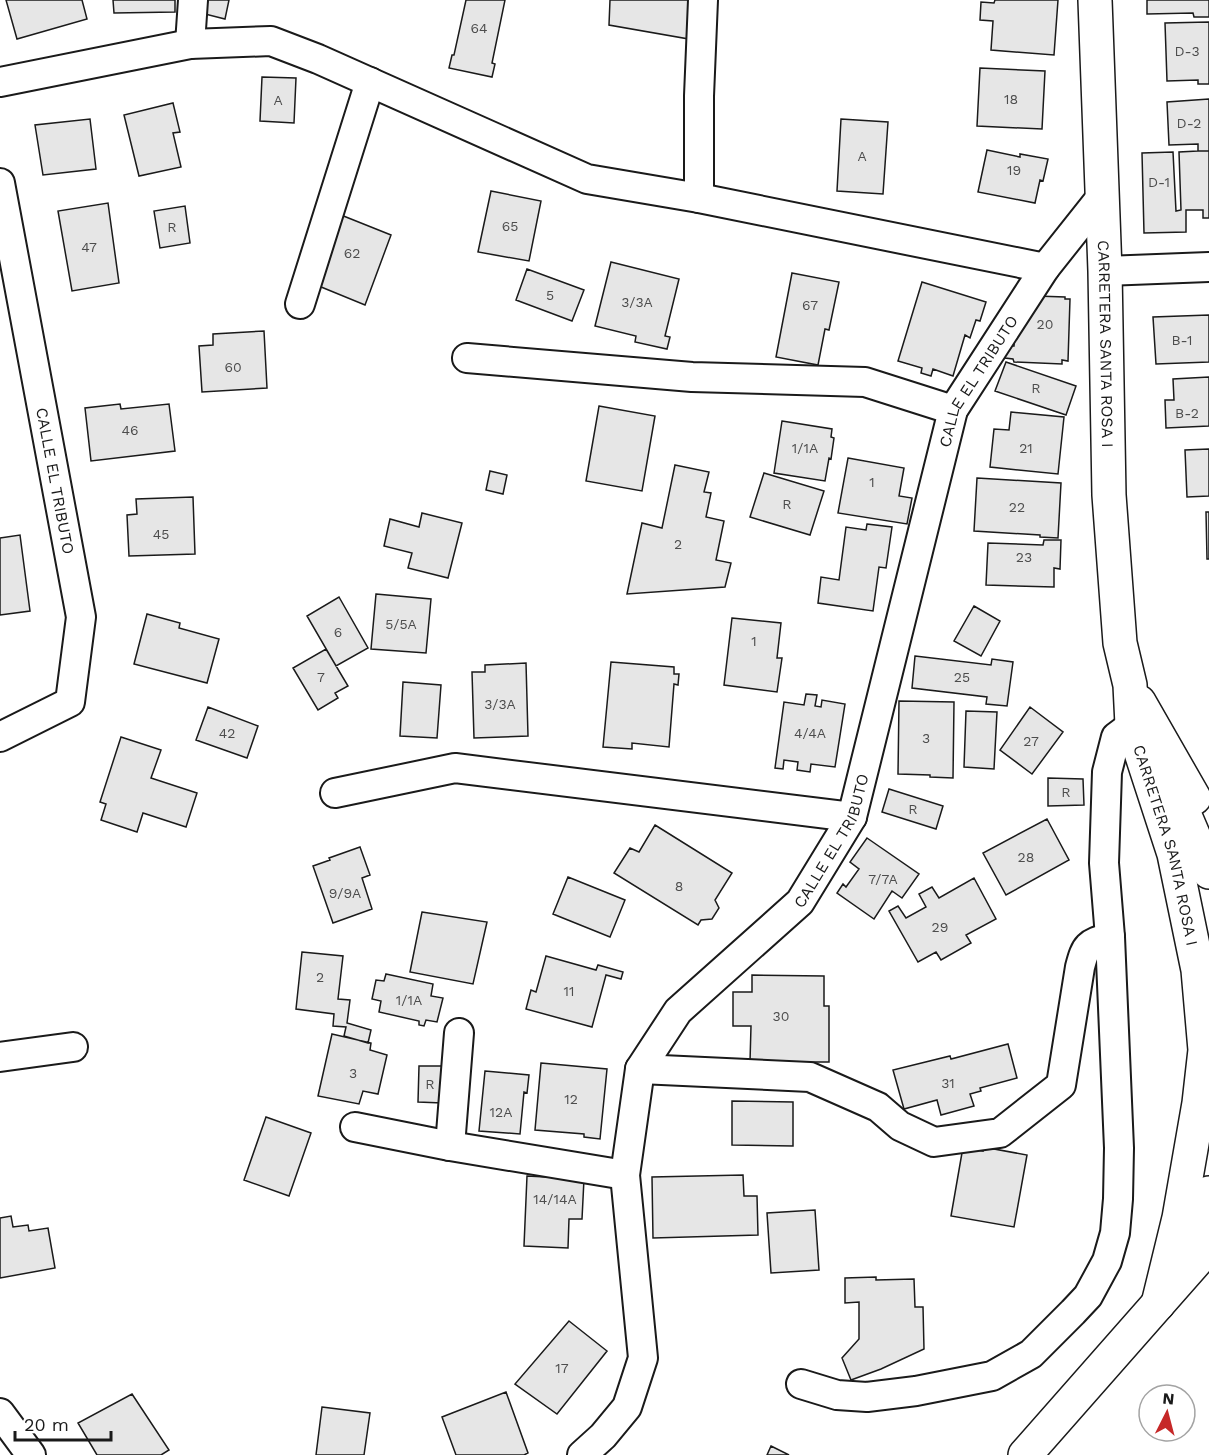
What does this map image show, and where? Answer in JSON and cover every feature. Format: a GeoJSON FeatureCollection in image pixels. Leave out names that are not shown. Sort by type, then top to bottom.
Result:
{"type":"FeatureCollection","features":[{"type":"Feature","properties":{"kind":"street"},"geometry":{"type":"LineString","coordinates":[[190,44],[193,0]]}},
{"type":"Feature","properties":{"kind":"street"},"geometry":{"type":"LineString","coordinates":[[699,198],[699,96],[703,0]]}},
{"type":"Feature","properties":{"kind":"street","name":"CARRETERA SANTA ROSA I"},"geometry":{"type":"LineString","coordinates":[[1095,0],[1105,271],[1109,495],[1120,643],[1130,685],[1209,872]]}},
{"type":"Feature","properties":{"kind":"street"},"geometry":{"type":"LineString","coordinates":[[0,82],[190,44],[271,41],[318,59],[587,179],[699,198],[1045,268]]}},
{"type":"Feature","properties":{"kind":"street"},"geometry":{"type":"LineString","coordinates":[[300,304],[370,82]]}},
{"type":"Feature","properties":{"kind":"street","name":"CALLE EL TRIBUTO"},"geometry":{"type":"LineString","coordinates":[[0,183],[81,617],[70,702],[0,737]]}},
{"type":"Feature","properties":{"kind":"street","name":"CALLE EL TRIBUTO"},"geometry":{"type":"LineString","coordinates":[[582,1455],[603,1436],[627,1407],[643,1358],[625,1175],[640,1069],[678,1011],[800,902],[852,817],[952,410],[1045,268],[1102,195]]}},
{"type":"Feature","properties":{"kind":"street"},"geometry":{"type":"LineString","coordinates":[[1105,271],[1209,267]]}},
{"type":"Feature","properties":{"kind":"street"},"geometry":{"type":"LineString","coordinates":[[467,358],[692,377],[865,382],[952,410]]}},
{"type":"Feature","properties":{"kind":"street"},"geometry":{"type":"LineString","coordinates":[[1130,685],[1209,790]]}},
{"type":"Feature","properties":{"kind":"street","name":"CARRETERA SANTA ROSA I"},"geometry":{"type":"LineString","coordinates":[[1025,1455],[1158,1304],[1179,1218],[1199,1103],[1205,1050],[1198,970],[1174,854],[1132,725],[1130,685]]}},
{"type":"Feature","properties":{"kind":"street","name":"CARRETERA SANTA ROSA I"},"geometry":{"type":"LineString","coordinates":[[1130,685],[1209,824]]}},
{"type":"Feature","properties":{"kind":"street"},"geometry":{"type":"LineString","coordinates":[[801,1384],[837,1395],[867,1397],[916,1391],[992,1376],[1031,1354],[1088,1296],[1107,1261],[1115,1233],[1119,1148],[1110,937],[1104,863],[1107,772],[1116,736],[1132,725]]}},
{"type":"Feature","properties":{"kind":"street"},"geometry":{"type":"LineString","coordinates":[[335,793],[455,768],[852,817]]}},
{"type":"Feature","properties":{"kind":"street"},"geometry":{"type":"LineString","coordinates":[[640,1069],[810,1077],[878,1107],[900,1126],[934,1142],[1000,1133],[1061,1085],[1083,954],[1091,944],[1110,937]]}},
{"type":"Feature","properties":{"kind":"street"},"geometry":{"type":"LineString","coordinates":[[450,1146],[459,1033]]}},
{"type":"Feature","properties":{"kind":"street"},"geometry":{"type":"LineString","coordinates":[[0,1057],[73,1047]]}},
{"type":"Feature","properties":{"kind":"street"},"geometry":{"type":"LineString","coordinates":[[355,1127],[450,1146],[625,1175]]}},
{"type":"Feature","properties":{"kind":"street"},"geometry":{"type":"LineString","coordinates":[[1158,1304],[1209,1193]]}},
{"type":"Feature","properties":{"kind":"street"},"geometry":{"type":"LineString","coordinates":[[1158,1304],[1209,1246]]}},
{"type":"Feature","properties":{"kind":"street"},"geometry":{"type":"LineString","coordinates":[[1158,1304],[1209,1271]]}},
{"type":"Feature","properties":{"kind":"street"},"geometry":{"type":"LineString","coordinates":[[0,1413],[31,1455]]}},
{"type":"Feature","properties":{"kind":"building"},"geometry":{"type":"Polygon","coordinates":[[[6,0],[82,0],[87,19],[17,39],[6,0]]]}},
{"type":"Feature","properties":{"kind":"building"},"geometry":{"type":"Polygon","coordinates":[[[113,0],[175,0],[175,12],[114,13],[113,0]]]}},
{"type":"Feature","properties":{"kind":"building"},"geometry":{"type":"Polygon","coordinates":[[[208,0],[229,0],[225,19],[205,14],[208,0]]]}},
{"type":"Feature","properties":{"kind":"building"},"geometry":{"type":"Polygon","coordinates":[[[466,0],[505,0],[492,63],[495,64],[492,77],[449,68],[466,0]]]}},
{"type":"Feature","properties":{"kind":"building"},"geometry":{"type":"Polygon","coordinates":[[[610,0],[692,0],[689,39],[609,25],[610,0]]]}},
{"type":"Feature","properties":{"kind":"building"},"geometry":{"type":"Polygon","coordinates":[[[995,0],[1058,0],[1054,55],[991,50],[993,21],[980,20],[981,2],[994,3],[995,0]]]}},
{"type":"Feature","properties":{"kind":"building"},"geometry":{"type":"Polygon","coordinates":[[[1147,0],[1209,0],[1209,17],[1194,17],[1193,13],[1147,14],[1147,0]]]}},
{"type":"Feature","properties":{"kind":"building"},"geometry":{"type":"Polygon","coordinates":[[[1209,22],[1209,84],[1198,84],[1198,80],[1167,81],[1165,23],[1209,22]]]}},
{"type":"Feature","properties":{"kind":"building"},"geometry":{"type":"Polygon","coordinates":[[[980,68],[1045,71],[1042,129],[977,126],[980,68]]]}},
{"type":"Feature","properties":{"kind":"building"},"geometry":{"type":"Polygon","coordinates":[[[262,77],[296,78],[294,123],[260,121],[262,77]]]}},
{"type":"Feature","properties":{"kind":"building"},"geometry":{"type":"Polygon","coordinates":[[[1209,99],[1209,151],[1198,151],[1198,144],[1169,145],[1167,102],[1209,99]]]}},
{"type":"Feature","properties":{"kind":"building"},"geometry":{"type":"Polygon","coordinates":[[[173,103],[180,132],[173,133],[181,167],[139,176],[124,115],[173,103]]]}},
{"type":"Feature","properties":{"kind":"building"},"geometry":{"type":"Polygon","coordinates":[[[90,119],[96,169],[43,175],[35,125],[90,119]]]}},
{"type":"Feature","properties":{"kind":"building"},"geometry":{"type":"Polygon","coordinates":[[[841,119],[888,122],[883,194],[837,191],[841,119]]]}},
{"type":"Feature","properties":{"kind":"building"},"geometry":{"type":"Polygon","coordinates":[[[987,150],[1020,157],[1020,154],[1048,159],[1035,203],[978,192],[987,150]]]}},
{"type":"Feature","properties":{"kind":"building"},"geometry":{"type":"Polygon","coordinates":[[[1209,151],[1209,218],[1203,218],[1203,210],[1186,210],[1186,232],[1144,233],[1142,153],[1173,152],[1176,211],[1181,210],[1179,152],[1209,151]]]}},
{"type":"Feature","properties":{"kind":"building"},"geometry":{"type":"Polygon","coordinates":[[[491,191],[541,201],[529,261],[478,252],[491,191]]]}},
{"type":"Feature","properties":{"kind":"building"},"geometry":{"type":"Polygon","coordinates":[[[108,203],[119,283],[72,291],[58,211],[108,203]]]}},
{"type":"Feature","properties":{"kind":"building"},"geometry":{"type":"Polygon","coordinates":[[[185,206],[190,243],[160,248],[154,211],[185,206]]]}},
{"type":"Feature","properties":{"kind":"building"},"geometry":{"type":"Polygon","coordinates":[[[336,213],[391,235],[365,305],[309,282],[336,213]]]}},
{"type":"Feature","properties":{"kind":"building"},"geometry":{"type":"Polygon","coordinates":[[[611,262],[679,279],[665,336],[670,337],[667,349],[635,342],[636,336],[595,326],[611,262]]]}},
{"type":"Feature","properties":{"kind":"building"},"geometry":{"type":"Polygon","coordinates":[[[527,269],[584,290],[572,321],[516,300],[527,269]]]}},
{"type":"Feature","properties":{"kind":"building"},"geometry":{"type":"Polygon","coordinates":[[[792,273],[839,282],[829,330],[825,329],[818,365],[776,357],[792,273]]]}},
{"type":"Feature","properties":{"kind":"building"},"geometry":{"type":"Polygon","coordinates":[[[922,282],[986,302],[980,321],[976,320],[970,338],[965,335],[953,376],[933,369],[931,376],[921,373],[922,368],[898,361],[922,282]]]}},
{"type":"Feature","properties":{"kind":"building"},"geometry":{"type":"Polygon","coordinates":[[[1036,296],[1070,299],[1068,361],[1062,360],[1062,364],[1014,362],[1013,359],[1005,358],[1006,346],[1014,346],[1015,332],[1036,296]]]}},
{"type":"Feature","properties":{"kind":"building"},"geometry":{"type":"Polygon","coordinates":[[[1209,315],[1209,362],[1156,364],[1153,317],[1209,315]]]}},
{"type":"Feature","properties":{"kind":"building"},"geometry":{"type":"Polygon","coordinates":[[[264,331],[267,388],[202,392],[199,346],[213,345],[213,334],[264,331]]]}},
{"type":"Feature","properties":{"kind":"building"},"geometry":{"type":"Polygon","coordinates":[[[1006,362],[1076,386],[1066,415],[995,391],[1006,362]]]}},
{"type":"Feature","properties":{"kind":"building"},"geometry":{"type":"Polygon","coordinates":[[[1209,377],[1209,426],[1166,428],[1165,400],[1174,400],[1173,379],[1209,377]]]}},
{"type":"Feature","properties":{"kind":"building"},"geometry":{"type":"Polygon","coordinates":[[[120,404],[121,409],[169,404],[175,451],[91,461],[85,408],[120,404]]]}},
{"type":"Feature","properties":{"kind":"building"},"geometry":{"type":"Polygon","coordinates":[[[599,406],[655,416],[642,491],[586,481],[599,406]]]}},
{"type":"Feature","properties":{"kind":"building"},"geometry":{"type":"Polygon","coordinates":[[[1011,412],[1064,417],[1058,474],[990,467],[994,429],[1009,430],[1011,412]]]}},
{"type":"Feature","properties":{"kind":"building"},"geometry":{"type":"Polygon","coordinates":[[[782,421],[832,429],[831,437],[834,438],[825,481],[774,473],[782,421]]]}},
{"type":"Feature","properties":{"kind":"building"},"geometry":{"type":"Polygon","coordinates":[[[1209,449],[1209,496],[1187,497],[1185,450],[1209,449]]]}},
{"type":"Feature","properties":{"kind":"building"},"geometry":{"type":"Polygon","coordinates":[[[848,458],[904,468],[899,496],[912,498],[907,524],[838,513],[848,458]]]}},
{"type":"Feature","properties":{"kind":"building"},"geometry":{"type":"Polygon","coordinates":[[[675,465],[709,472],[704,492],[711,493],[706,517],[724,521],[716,560],[731,563],[725,587],[627,594],[642,523],[662,528],[675,465]]]}},
{"type":"Feature","properties":{"kind":"building"},"geometry":{"type":"Polygon","coordinates":[[[490,471],[507,475],[503,494],[486,490],[490,471]]]}},
{"type":"Feature","properties":{"kind":"building"},"geometry":{"type":"Polygon","coordinates":[[[764,473],[824,491],[810,535],[750,517],[764,473]]]}},
{"type":"Feature","properties":{"kind":"building"},"geometry":{"type":"Polygon","coordinates":[[[977,478],[1061,483],[1058,538],[974,531],[977,478]]]}},
{"type":"Feature","properties":{"kind":"building"},"geometry":{"type":"Polygon","coordinates":[[[193,497],[195,554],[129,556],[127,515],[137,514],[136,499],[193,497]]]}},
{"type":"Feature","properties":{"kind":"building"},"geometry":{"type":"Polygon","coordinates":[[[1206,512],[1209,512],[1209,559],[1207,559],[1206,512]]]}},
{"type":"Feature","properties":{"kind":"building"},"geometry":{"type":"Polygon","coordinates":[[[422,513],[462,523],[448,578],[408,568],[412,553],[384,546],[390,519],[419,527],[422,513]]]}},
{"type":"Feature","properties":{"kind":"building"},"geometry":{"type":"Polygon","coordinates":[[[867,524],[892,527],[886,568],[879,567],[873,611],[818,603],[821,577],[839,580],[846,527],[866,530],[867,524]]]}},
{"type":"Feature","properties":{"kind":"building"},"geometry":{"type":"Polygon","coordinates":[[[20,535],[30,611],[0,615],[0,538],[20,535]]]}},
{"type":"Feature","properties":{"kind":"building"},"geometry":{"type":"Polygon","coordinates":[[[1044,540],[1061,540],[1060,569],[1054,568],[1054,587],[986,585],[988,543],[1043,545],[1044,540]]]}},
{"type":"Feature","properties":{"kind":"building"},"geometry":{"type":"Polygon","coordinates":[[[376,594],[431,599],[426,653],[371,649],[376,594]]]}},
{"type":"Feature","properties":{"kind":"building"},"geometry":{"type":"Polygon","coordinates":[[[339,597],[368,648],[336,666],[307,616],[339,597]]]}},
{"type":"Feature","properties":{"kind":"building"},"geometry":{"type":"Polygon","coordinates":[[[974,606],[1000,621],[981,656],[954,641],[974,606]]]}},
{"type":"Feature","properties":{"kind":"building"},"geometry":{"type":"Polygon","coordinates":[[[147,614],[180,623],[179,628],[219,639],[207,683],[134,664],[147,614]]]}},
{"type":"Feature","properties":{"kind":"building"},"geometry":{"type":"Polygon","coordinates":[[[732,618],[781,623],[777,658],[782,658],[777,692],[724,685],[732,618]]]}},
{"type":"Feature","properties":{"kind":"building"},"geometry":{"type":"Polygon","coordinates":[[[326,649],[348,686],[335,693],[338,698],[318,710],[293,668],[326,649]]]}},
{"type":"Feature","properties":{"kind":"building"},"geometry":{"type":"Polygon","coordinates":[[[915,656],[991,665],[992,659],[1013,662],[1007,706],[986,704],[987,697],[912,688],[915,656]]]}},
{"type":"Feature","properties":{"kind":"building"},"geometry":{"type":"Polygon","coordinates":[[[611,662],[674,667],[674,674],[679,674],[678,685],[674,684],[669,747],[632,743],[632,749],[603,747],[611,662]]]}},
{"type":"Feature","properties":{"kind":"building"},"geometry":{"type":"Polygon","coordinates":[[[526,663],[528,736],[474,738],[472,672],[485,672],[485,665],[526,663]]]}},
{"type":"Feature","properties":{"kind":"building"},"geometry":{"type":"Polygon","coordinates":[[[403,682],[441,685],[437,738],[400,736],[403,682]]]}},
{"type":"Feature","properties":{"kind":"building"},"geometry":{"type":"Polygon","coordinates":[[[806,694],[817,695],[815,706],[821,707],[822,700],[845,704],[835,767],[811,764],[810,772],[797,770],[798,762],[784,760],[783,769],[775,768],[784,702],[804,705],[806,694]]]}},
{"type":"Feature","properties":{"kind":"building"},"geometry":{"type":"Polygon","coordinates":[[[899,701],[954,702],[953,778],[898,774],[899,701]]]}},
{"type":"Feature","properties":{"kind":"building"},"geometry":{"type":"Polygon","coordinates":[[[208,707],[258,726],[247,758],[196,740],[208,707]]]}},
{"type":"Feature","properties":{"kind":"building"},"geometry":{"type":"Polygon","coordinates":[[[1030,707],[1063,732],[1032,774],[1000,750],[1030,707]]]}},
{"type":"Feature","properties":{"kind":"building"},"geometry":{"type":"Polygon","coordinates":[[[966,711],[997,712],[994,769],[964,767],[966,711]]]}},
{"type":"Feature","properties":{"kind":"building"},"geometry":{"type":"Polygon","coordinates":[[[121,737],[161,750],[151,778],[197,793],[186,827],[143,813],[137,832],[101,820],[106,804],[100,802],[121,737]]]}},
{"type":"Feature","properties":{"kind":"building"},"geometry":{"type":"Polygon","coordinates":[[[1048,778],[1083,779],[1084,805],[1048,806],[1048,778]]]}},
{"type":"Feature","properties":{"kind":"building"},"geometry":{"type":"Polygon","coordinates":[[[889,789],[943,806],[936,829],[882,812],[889,789]]]}},
{"type":"Feature","properties":{"kind":"building"},"geometry":{"type":"Polygon","coordinates":[[[1047,819],[1069,860],[1006,895],[983,853],[1047,819]]]}},
{"type":"Feature","properties":{"kind":"building"},"geometry":{"type":"Polygon","coordinates":[[[655,825],[732,873],[715,900],[719,908],[712,919],[701,920],[698,925],[614,873],[630,848],[639,852],[655,825]]]}},
{"type":"Feature","properties":{"kind":"building"},"geometry":{"type":"Polygon","coordinates":[[[867,838],[919,874],[902,898],[892,891],[874,919],[837,893],[843,884],[846,887],[859,869],[850,862],[867,838]]]}},
{"type":"Feature","properties":{"kind":"building"},"geometry":{"type":"Polygon","coordinates":[[[360,847],[370,875],[362,878],[372,909],[333,923],[313,866],[360,847]]]}},
{"type":"Feature","properties":{"kind":"building"},"geometry":{"type":"Polygon","coordinates":[[[568,877],[625,900],[610,937],[553,914],[568,877]]]}},
{"type":"Feature","properties":{"kind":"building"},"geometry":{"type":"Polygon","coordinates":[[[974,878],[996,919],[966,935],[971,943],[941,960],[936,952],[918,962],[889,911],[898,906],[906,918],[926,907],[919,894],[932,887],[939,898],[974,878]]]}},
{"type":"Feature","properties":{"kind":"building"},"geometry":{"type":"Polygon","coordinates":[[[422,912],[487,922],[473,984],[410,972],[422,912]]]}},
{"type":"Feature","properties":{"kind":"building"},"geometry":{"type":"Polygon","coordinates":[[[302,952],[343,956],[338,999],[350,1000],[347,1023],[371,1030],[368,1043],[344,1036],[346,1027],[333,1026],[334,1014],[296,1009],[302,952]]]}},
{"type":"Feature","properties":{"kind":"building"},"geometry":{"type":"Polygon","coordinates":[[[546,956],[596,970],[598,965],[623,972],[621,979],[606,975],[592,1027],[526,1009],[531,990],[536,992],[546,956]]]}},
{"type":"Feature","properties":{"kind":"building"},"geometry":{"type":"Polygon","coordinates":[[[386,974],[433,984],[431,996],[443,998],[437,1022],[426,1020],[424,1026],[419,1025],[419,1021],[379,1012],[381,1001],[372,999],[376,980],[384,981],[386,974]]]}},
{"type":"Feature","properties":{"kind":"building"},"geometry":{"type":"Polygon","coordinates":[[[752,975],[824,976],[824,1006],[829,1006],[829,1062],[750,1062],[751,1026],[733,1026],[733,992],[752,992],[752,975]]]}},
{"type":"Feature","properties":{"kind":"building"},"geometry":{"type":"Polygon","coordinates":[[[332,1034],[371,1043],[370,1050],[387,1055],[378,1094],[363,1091],[359,1104],[318,1096],[332,1034]]]}},
{"type":"Feature","properties":{"kind":"building"},"geometry":{"type":"Polygon","coordinates":[[[1008,1044],[1017,1078],[980,1088],[981,1091],[970,1094],[974,1106],[941,1115],[937,1100],[904,1109],[893,1070],[950,1056],[951,1059],[1008,1044]]]}},
{"type":"Feature","properties":{"kind":"building"},"geometry":{"type":"Polygon","coordinates":[[[541,1063],[607,1069],[600,1139],[584,1137],[584,1134],[535,1130],[541,1063]]]}},
{"type":"Feature","properties":{"kind":"building"},"geometry":{"type":"Polygon","coordinates":[[[419,1066],[443,1066],[442,1103],[418,1102],[419,1066]]]}},
{"type":"Feature","properties":{"kind":"building"},"geometry":{"type":"Polygon","coordinates":[[[485,1071],[529,1075],[527,1093],[524,1092],[520,1134],[479,1131],[485,1071]]]}},
{"type":"Feature","properties":{"kind":"building"},"geometry":{"type":"Polygon","coordinates":[[[732,1101],[793,1102],[793,1146],[732,1145],[732,1101]]]}},
{"type":"Feature","properties":{"kind":"building"},"geometry":{"type":"Polygon","coordinates":[[[266,1117],[311,1133],[289,1196],[244,1180],[266,1117]]]}},
{"type":"Feature","properties":{"kind":"building"},"geometry":{"type":"Polygon","coordinates":[[[963,1147],[983,1151],[983,1147],[1027,1155],[1014,1227],[951,1216],[963,1147]]]}},
{"type":"Feature","properties":{"kind":"building"},"geometry":{"type":"Polygon","coordinates":[[[743,1175],[744,1196],[757,1196],[758,1235],[653,1238],[652,1177],[743,1175]]]}},
{"type":"Feature","properties":{"kind":"building"},"geometry":{"type":"Polygon","coordinates":[[[527,1176],[584,1179],[582,1219],[569,1219],[568,1248],[524,1246],[527,1176]]]}},
{"type":"Feature","properties":{"kind":"building"},"geometry":{"type":"Polygon","coordinates":[[[815,1210],[819,1270],[771,1273],[767,1213],[815,1210]]]}},
{"type":"Feature","properties":{"kind":"building"},"geometry":{"type":"Polygon","coordinates":[[[11,1216],[13,1227],[28,1225],[29,1231],[48,1228],[55,1268],[0,1278],[0,1218],[11,1216]]]}},
{"type":"Feature","properties":{"kind":"building"},"geometry":{"type":"Polygon","coordinates":[[[876,1277],[876,1280],[914,1279],[915,1307],[923,1307],[924,1349],[851,1380],[842,1358],[859,1339],[859,1302],[845,1303],[845,1278],[876,1277]]]}},
{"type":"Feature","properties":{"kind":"building"},"geometry":{"type":"Polygon","coordinates":[[[569,1321],[607,1351],[557,1414],[515,1384],[569,1321]]]}},
{"type":"Feature","properties":{"kind":"building"},"geometry":{"type":"Polygon","coordinates":[[[506,1392],[528,1453],[524,1455],[456,1455],[442,1417],[506,1392]]]}},
{"type":"Feature","properties":{"kind":"building"},"geometry":{"type":"Polygon","coordinates":[[[132,1394],[169,1450],[161,1455],[97,1455],[78,1423],[132,1394]]]}},
{"type":"Feature","properties":{"kind":"building"},"geometry":{"type":"Polygon","coordinates":[[[322,1407],[370,1413],[364,1455],[316,1455],[322,1407]]]}},
{"type":"Feature","properties":{"kind":"building"},"geometry":{"type":"Polygon","coordinates":[[[771,1446],[789,1455],[767,1455],[771,1446]]]}}]}
